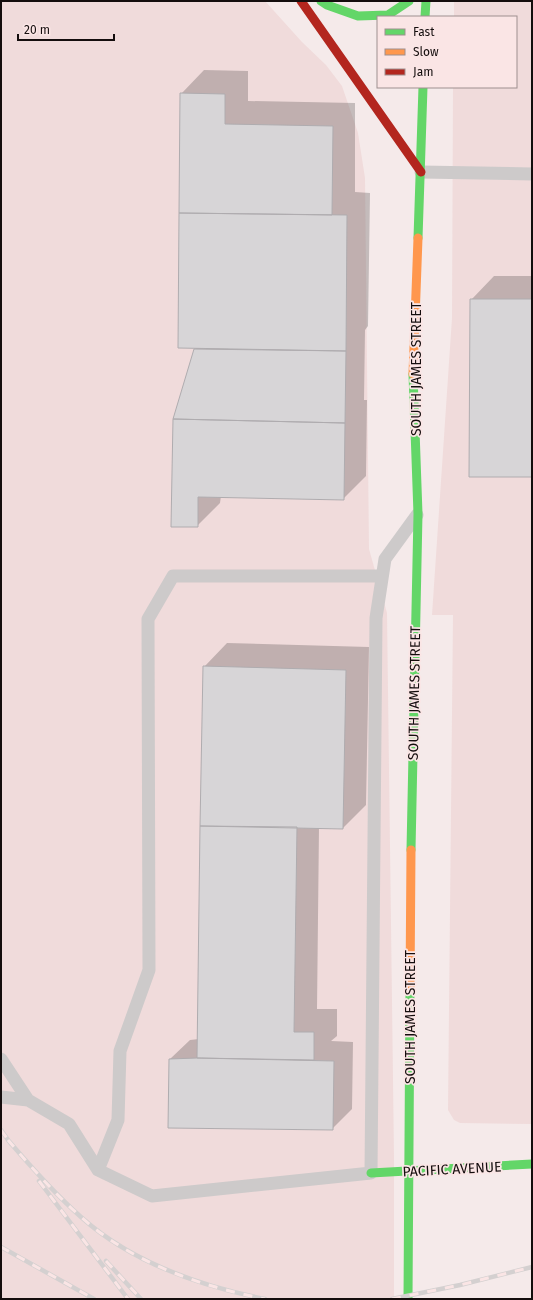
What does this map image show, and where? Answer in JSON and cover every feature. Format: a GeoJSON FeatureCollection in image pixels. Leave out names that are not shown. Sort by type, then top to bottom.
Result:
{"type":"FeatureCollection","features":[{"type":"Feature","properties":{"kind":"main road"},"geometry":{"type":"LineString","coordinates":[[301,1],[421,172]]}},
{"type":"Feature","properties":{"kind":"main road"},"geometry":{"type":"LineString","coordinates":[[321,1],[327,5],[358,16],[388,15],[409,1]]}},
{"type":"Feature","properties":{"kind":"main road"},"geometry":{"type":"LineString","coordinates":[[425,16],[426,1]]}},
{"type":"Feature","properties":{"kind":"main road","name":"SOUTH JAMES STREET"},"geometry":{"type":"LineString","coordinates":[[408,1299],[412,858],[418,514],[413,382],[423,88]]}},
{"type":"Feature","properties":{"kind":"main road","name":"PACIFIC AVENUE"},"geometry":{"type":"LineString","coordinates":[[371,1173],[532,1164]]}},
{"type":"Feature","properties":{"kind":"lane"},"geometry":{"type":"LineString","coordinates":[[421,172],[532,174]]}},
{"type":"Feature","properties":{"kind":"lane"},"geometry":{"type":"LineString","coordinates":[[1,1097],[28,1100],[69,1124],[98,1170],[152,1196],[371,1173],[376,618],[385,559],[418,514]]}},
{"type":"Feature","properties":{"kind":"lane"},"geometry":{"type":"LineString","coordinates":[[98,1170],[118,1120],[120,1052],[149,970],[148,619],[173,576],[382,576]]}},
{"type":"Feature","properties":{"kind":"lane"},"geometry":{"type":"LineString","coordinates":[[1,1059],[28,1100]]}},
{"type":"Feature","properties":{"kind":"shaded area"},"geometry":{"type":"Polygon","coordinates":[[[1,1],[265,1],[302,42],[326,65],[342,86],[358,133],[365,178],[369,549],[387,613],[394,1157],[394,1299],[1,1299],[1,1]]]}},
{"type":"Feature","properties":{"kind":"shaded area"},"geometry":{"type":"Polygon","coordinates":[[[454,1],[532,1],[532,1124],[460,1123],[454,1120],[448,1110],[453,615],[432,615],[452,318],[453,88],[517,88],[517,16],[454,16],[454,1]]]}},
{"type":"Feature","properties":{"kind":"building"},"geometry":{"type":"Polygon","coordinates":[[[180,93],[225,94],[225,124],[333,126],[332,215],[179,213],[180,93]]]}},
{"type":"Feature","properties":{"kind":"building"},"geometry":{"type":"Polygon","coordinates":[[[179,213],[347,215],[346,351],[178,348],[179,213]]]}},
{"type":"Feature","properties":{"kind":"building"},"geometry":{"type":"Polygon","coordinates":[[[470,299],[532,299],[532,477],[469,477],[470,299]]]}},
{"type":"Feature","properties":{"kind":"building"},"geometry":{"type":"Polygon","coordinates":[[[194,349],[346,351],[345,423],[173,419],[194,349]]]}},
{"type":"Feature","properties":{"kind":"building"},"geometry":{"type":"Polygon","coordinates":[[[173,419],[345,423],[344,500],[198,497],[198,527],[171,527],[173,419]]]}},
{"type":"Feature","properties":{"kind":"building"},"geometry":{"type":"Polygon","coordinates":[[[203,666],[346,670],[343,829],[200,826],[203,666]]]}},
{"type":"Feature","properties":{"kind":"building"},"geometry":{"type":"Polygon","coordinates":[[[200,826],[297,827],[294,1032],[314,1032],[314,1060],[197,1058],[200,826]]]}},
{"type":"Feature","properties":{"kind":"building"},"geometry":{"type":"Polygon","coordinates":[[[197,1058],[334,1061],[333,1130],[168,1128],[169,1059],[197,1058]]]}},
{"type":"Feature","properties":{"kind":"railway"},"geometry":{"type":"LineString","coordinates":[[1,1130],[11,1144]]}},
{"type":"Feature","properties":{"kind":"railway"},"geometry":{"type":"LineString","coordinates":[[8,1140],[43,1180],[71,1208],[101,1233],[122,1247],[144,1260],[192,1279],[241,1294],[265,1299]]}},
{"type":"Feature","properties":{"kind":"railway"},"geometry":{"type":"LineString","coordinates":[[39,1181],[128,1299]]}},
{"type":"Feature","properties":{"kind":"railway"},"geometry":{"type":"LineString","coordinates":[[1,1247],[94,1299]]}},
{"type":"Feature","properties":{"kind":"railway"},"geometry":{"type":"LineString","coordinates":[[106,1261],[141,1299]]}},
{"type":"Feature","properties":{"kind":"railway"},"geometry":{"type":"LineString","coordinates":[[392,1299],[460,1285],[532,1267]]}},
{"type":"Feature","properties":{"kind":"traffic: fast"},"geometry":{"type":"LineString","coordinates":[[321,1],[327,5],[358,16],[388,15],[409,1]]}},
{"type":"Feature","properties":{"kind":"traffic: fast"},"geometry":{"type":"LineString","coordinates":[[425,16],[426,1]]}},
{"type":"Feature","properties":{"kind":"traffic: fast"},"geometry":{"type":"LineString","coordinates":[[418,238],[423,88]]}},
{"type":"Feature","properties":{"kind":"traffic: fast"},"geometry":{"type":"LineString","coordinates":[[411,850],[418,514],[413,374]]}},
{"type":"Feature","properties":{"kind":"traffic: fast"},"geometry":{"type":"LineString","coordinates":[[408,1299],[410,988]]}},
{"type":"Feature","properties":{"kind":"traffic: fast"},"geometry":{"type":"LineString","coordinates":[[371,1173],[532,1164]]}},
{"type":"Feature","properties":{"kind":"traffic: slow"},"geometry":{"type":"LineString","coordinates":[[413,374],[418,238]]}},
{"type":"Feature","properties":{"kind":"traffic: slow"},"geometry":{"type":"LineString","coordinates":[[410,988],[411,850]]}},
{"type":"Feature","properties":{"kind":"traffic: jam"},"geometry":{"type":"LineString","coordinates":[[301,1],[421,172]]}}]}
